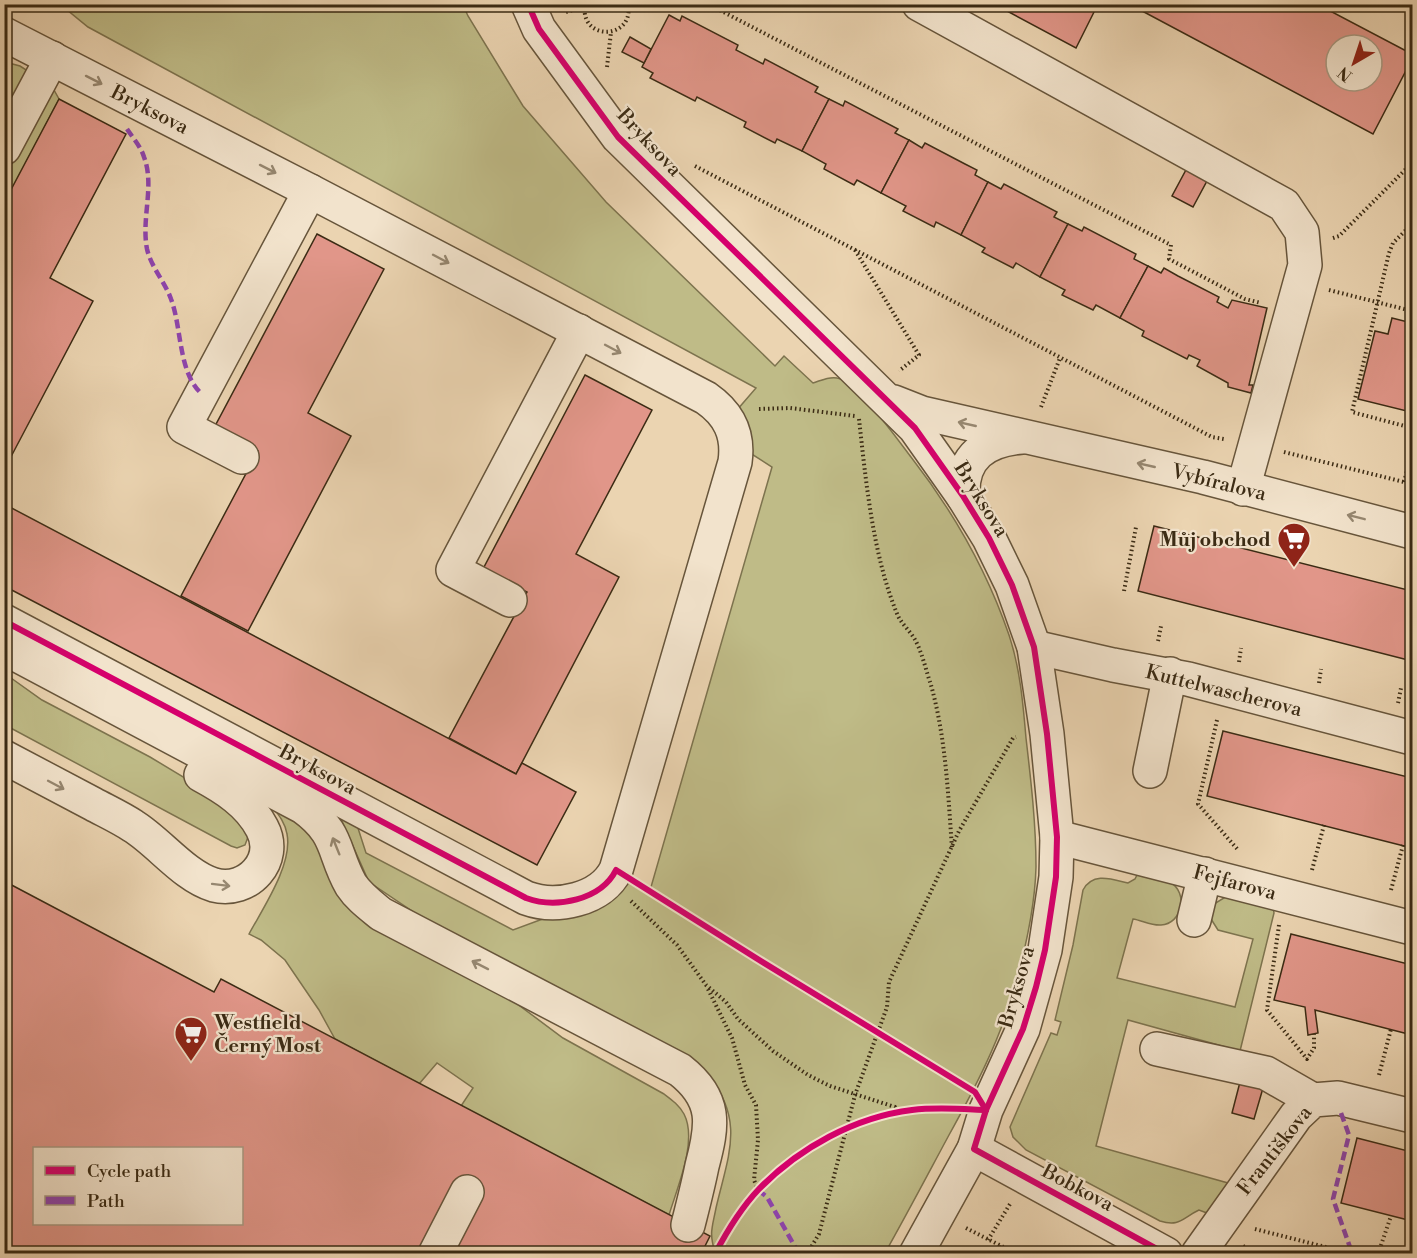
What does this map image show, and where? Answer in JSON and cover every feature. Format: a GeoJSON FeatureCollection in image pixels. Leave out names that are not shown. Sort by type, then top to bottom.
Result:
{"type":"FeatureCollection","features":[{"type":"Feature","properties":{"kind":"street"},"geometry":{"type":"LineString","coordinates":[[919,4],[1284,205],[1302,232],[1305,265],[1243,489]]}},
{"type":"Feature","properties":{"kind":"street","name":"Bryksova"},"geometry":{"type":"LineString","coordinates":[[542,9],[539,29],[618,137],[915,428],[963,496],[988,538],[1012,585],[1034,647],[1047,734],[1058,837],[1056,877],[1045,950],[1023,1029],[986,1110],[974,1149],[916,1254]]}},
{"type":"Feature","properties":{"kind":"street","name":"Bryksova"},"geometry":{"type":"LineString","coordinates":[[4,34],[310,190],[715,405],[732,427],[736,438],[735,462],[616,870],[610,880],[597,890],[566,902],[537,902],[526,898],[4,621]]}},
{"type":"Feature","properties":{"kind":"street"},"geometry":{"type":"LineString","coordinates":[[4,148],[51,58]]}},
{"type":"Feature","properties":{"kind":"street"},"geometry":{"type":"LineString","coordinates":[[242,457],[184,427],[310,190]]}},
{"type":"Feature","properties":{"kind":"street"},"geometry":{"type":"LineString","coordinates":[[510,600],[453,570],[579,331]]}},
{"type":"Feature","properties":{"kind":"street","name":"Vybíralova"},"geometry":{"type":"LineString","coordinates":[[881,393],[904,407],[922,413],[1203,477],[1413,531]]}},
{"type":"Feature","properties":{"kind":"street"},"geometry":{"type":"LineString","coordinates":[[963,496],[967,468],[975,455],[995,441],[1024,437]]}},
{"type":"Feature","properties":{"kind":"street","name":"Kuttelwascherova"},"geometry":{"type":"LineString","coordinates":[[1034,647],[1113,665],[1170,674],[1413,738]]}},
{"type":"Feature","properties":{"kind":"street"},"geometry":{"type":"LineString","coordinates":[[4,648],[303,807],[319,819],[332,836],[351,884],[363,900],[381,914],[680,1070],[692,1080],[709,1108],[711,1122],[688,1225]]}},
{"type":"Feature","properties":{"kind":"street"},"geometry":{"type":"LineString","coordinates":[[4,653],[34,680],[65,702],[236,796],[261,825],[266,837],[265,858],[254,876],[246,882],[222,887],[211,884],[198,877],[134,826],[4,757]]}},
{"type":"Feature","properties":{"kind":"street"},"geometry":{"type":"LineString","coordinates":[[1150,771],[1170,674]]}},
{"type":"Feature","properties":{"kind":"street","name":"Fejfarova"},"geometry":{"type":"LineString","coordinates":[[1058,837],[1413,928]]}},
{"type":"Feature","properties":{"kind":"street"},"geometry":{"type":"LineString","coordinates":[[1194,920],[1205,874]]}},
{"type":"Feature","properties":{"kind":"street"},"geometry":{"type":"LineString","coordinates":[[1158,1049],[1266,1073],[1313,1100]]}},
{"type":"Feature","properties":{"kind":"street","name":"Františkova"},"geometry":{"type":"LineString","coordinates":[[1206,1240],[1296,1116],[1313,1100],[1338,1098],[1413,1116]]}},
{"type":"Feature","properties":{"kind":"street","name":"Bobkova"},"geometry":{"type":"LineString","coordinates":[[974,1149],[1166,1254]]}},
{"type":"Feature","properties":{"kind":"street"},"geometry":{"type":"LineString","coordinates":[[435,1254],[467,1192]]}},
{"type":"Feature","properties":{"kind":"path"},"geometry":{"type":"LineString","coordinates":[[542,9],[585,6],[584,14],[591,26],[597,30],[611,32],[622,26],[626,21],[628,7],[636,4]]}},
{"type":"Feature","properties":{"kind":"path"},"geometry":{"type":"LineString","coordinates":[[708,4],[1171,245],[1169,259],[1245,299],[1292,310]]}},
{"type":"Feature","properties":{"kind":"path"},"geometry":{"type":"LineString","coordinates":[[606,77],[611,32]]}},
{"type":"Feature","properties":{"kind":"path"},"geometry":{"type":"LineString","coordinates":[[686,161],[1212,437],[1228,439]]}},
{"type":"Feature","properties":{"kind":"path"},"geometry":{"type":"LineString","coordinates":[[1303,250],[1339,236],[1413,163]]}},
{"type":"Feature","properties":{"kind":"path"},"geometry":{"type":"LineString","coordinates":[[1413,224],[1393,243],[1389,253],[1352,412],[1413,428]]}},
{"type":"Feature","properties":{"kind":"path"},"geometry":{"type":"LineString","coordinates":[[854,249],[919,355],[881,393]]}},
{"type":"Feature","properties":{"kind":"path"},"geometry":{"type":"LineString","coordinates":[[1321,289],[1413,311]]}},
{"type":"Feature","properties":{"kind":"path"},"geometry":{"type":"LineString","coordinates":[[766,408],[815,410],[859,417],[876,542],[899,617],[915,640],[930,685],[940,727],[946,762],[952,848]]}},
{"type":"Feature","properties":{"kind":"path"},"geometry":{"type":"LineString","coordinates":[[1279,451],[1413,484]]}},
{"type":"Feature","properties":{"kind":"path"},"geometry":{"type":"LineString","coordinates":[[1404,482],[1413,452]]}},
{"type":"Feature","properties":{"kind":"path"},"geometry":{"type":"LineString","coordinates":[[1124,591],[1136,527]]}},
{"type":"Feature","properties":{"kind":"path"},"geometry":{"type":"LineString","coordinates":[[1158,642],[1161,626]]}},
{"type":"Feature","properties":{"kind":"path"},"geometry":{"type":"LineString","coordinates":[[1239,662],[1241,648]]}},
{"type":"Feature","properties":{"kind":"path"},"geometry":{"type":"LineString","coordinates":[[1319,683],[1321,669]]}},
{"type":"Feature","properties":{"kind":"path"},"geometry":{"type":"LineString","coordinates":[[1398,704],[1401,688]]}},
{"type":"Feature","properties":{"kind":"path"},"geometry":{"type":"LineString","coordinates":[[1219,712],[1198,804],[1240,852]]}},
{"type":"Feature","properties":{"kind":"path"},"geometry":{"type":"LineString","coordinates":[[807,1254],[819,1234],[855,1095],[886,1007],[889,982],[959,831],[1013,738],[1021,737]]}},
{"type":"Feature","properties":{"kind":"path"},"geometry":{"type":"LineString","coordinates":[[1315,858],[1324,825]]}},
{"type":"Feature","properties":{"kind":"path"},"geometry":{"type":"LineString","coordinates":[[1389,896],[1403,845]]}},
{"type":"Feature","properties":{"kind":"path"},"geometry":{"type":"LineString","coordinates":[[628,898],[677,945],[706,985],[732,1038],[745,1085],[756,1105],[758,1140],[754,1180],[758,1190]]}},
{"type":"Feature","properties":{"kind":"path"},"geometry":{"type":"LineString","coordinates":[[1279,923],[1267,1010],[1307,1059],[1314,1048],[1314,1034]]}},
{"type":"Feature","properties":{"kind":"path"},"geometry":{"type":"LineString","coordinates":[[706,985],[726,1002],[738,1019],[773,1051],[808,1075],[830,1086],[895,1107],[899,1113]]}},
{"type":"Feature","properties":{"kind":"path"},"geometry":{"type":"LineString","coordinates":[[867,1026],[886,1038]]}},
{"type":"Feature","properties":{"kind":"path"},"geometry":{"type":"LineString","coordinates":[[1378,1078],[1391,1029]]}},
{"type":"Feature","properties":{"kind":"path"},"geometry":{"type":"LineString","coordinates":[[889,1115],[909,1110]]}},
{"type":"Feature","properties":{"kind":"path"},"geometry":{"type":"LineString","coordinates":[[836,1133],[853,1126]]}},
{"type":"Feature","properties":{"kind":"path"},"geometry":{"type":"LineString","coordinates":[[751,1199],[766,1183]]}},
{"type":"Feature","properties":{"kind":"path"},"geometry":{"type":"LineString","coordinates":[[988,1240],[1011,1202]]}},
{"type":"Feature","properties":{"kind":"path"},"geometry":{"type":"LineString","coordinates":[[1378,1254],[1391,1216]]}},
{"type":"Feature","properties":{"kind":"path"},"geometry":{"type":"LineString","coordinates":[[1206,1240],[1256,1229],[1353,1254]]}},
{"type":"Feature","properties":{"kind":"path"},"geometry":{"type":"LineString","coordinates":[[972,1231],[1017,1254]]}},
{"type":"Feature","properties":{"kind":"path"},"geometry":{"type":"LineString","coordinates":[[996,1254],[1000,1245]]}},
{"type":"Feature","properties":{"kind":"shaded area"},"geometry":{"type":"Polygon","coordinates":[[[61,5],[463,5],[523,106],[606,202],[775,366],[784,356],[813,383],[828,378],[837,378],[855,389],[887,425],[955,520],[990,588],[1009,635],[1016,660],[1033,802],[1036,867],[1032,914],[1014,990],[986,1064],[885,1253],[715,1253],[712,1230],[731,1139],[727,1107],[707,1074],[436,927],[369,882],[336,808],[356,822],[366,853],[513,930],[548,917],[623,879],[647,894],[651,887],[772,467],[750,453],[737,410],[756,388],[88,27],[61,5]]]}},
{"type":"Feature","properties":{"kind":"shaded area"},"geometry":{"type":"Polygon","coordinates":[[[5,62],[20,66],[31,73],[5,128],[5,62]]]}},
{"type":"Feature","properties":{"kind":"shaded area"},"geometry":{"type":"Polygon","coordinates":[[[49,81],[59,99],[5,203],[5,162],[49,81]]]}},
{"type":"Feature","properties":{"kind":"shaded area"},"geometry":{"type":"Polygon","coordinates":[[[4,673],[42,700],[150,757],[200,787],[242,823],[248,837],[245,845],[237,848],[231,846],[5,725],[4,673]]]}},
{"type":"Feature","properties":{"kind":"shaded area"},"geometry":{"type":"Polygon","coordinates":[[[271,805],[297,814],[329,864],[563,1038],[664,1094],[678,1105],[688,1125],[688,1151],[669,1215],[461,1106],[473,1088],[437,1063],[419,1084],[335,1039],[319,1010],[285,960],[261,940],[249,934],[276,885],[286,859],[288,846],[286,830],[281,818],[271,805]]]}},
{"type":"Feature","properties":{"kind":"shaded area"},"geometry":{"type":"Polygon","coordinates":[[[1138,873],[1170,882],[1180,893],[1180,907],[1174,919],[1161,925],[1133,919],[1117,978],[1235,1007],[1253,939],[1218,930],[1211,919],[1214,904],[1227,896],[1273,907],[1274,913],[1240,1051],[1128,1020],[1096,1146],[1228,1183],[1207,1213],[1199,1210],[1181,1221],[1172,1223],[1160,1221],[1026,1150],[1013,1137],[1010,1127],[1051,1033],[1057,1035],[1061,1022],[1055,1020],[1073,945],[1083,890],[1092,881],[1103,878],[1128,883],[1135,879],[1138,873]]]}},
{"type":"Feature","properties":{"kind":"building"},"geometry":{"type":"Polygon","coordinates":[[[994,4],[1098,4],[1076,48],[994,4]]]}},
{"type":"Feature","properties":{"kind":"building"},"geometry":{"type":"Polygon","coordinates":[[[1129,4],[1317,4],[1372,33],[1324,33],[1324,93],[1384,93],[1384,39],[1412,54],[1412,59],[1373,134],[1129,4]]]}},
{"type":"Feature","properties":{"kind":"building"},"geometry":{"type":"Polygon","coordinates":[[[669,15],[680,21],[682,16],[738,45],[736,50],[763,64],[765,59],[818,87],[815,92],[829,99],[802,151],[777,139],[775,143],[744,127],[746,122],[697,97],[695,101],[650,78],[653,73],[642,67],[669,15]]]}},
{"type":"Feature","properties":{"kind":"building"},"geometry":{"type":"Polygon","coordinates":[[[630,37],[651,49],[644,63],[622,52],[630,37]]]}},
{"type":"Feature","properties":{"kind":"building"},"geometry":{"type":"Polygon","coordinates":[[[59,99],[126,134],[50,278],[93,301],[4,470],[4,203],[59,99]]]}},
{"type":"Feature","properties":{"kind":"building"},"geometry":{"type":"Polygon","coordinates":[[[829,99],[843,106],[845,101],[898,129],[895,133],[909,140],[881,193],[857,180],[854,185],[824,169],[826,164],[802,151],[829,99]]]}},
{"type":"Feature","properties":{"kind":"building"},"geometry":{"type":"Polygon","coordinates":[[[909,140],[922,148],[925,143],[977,170],[975,175],[988,182],[961,235],[936,222],[934,227],[903,211],[906,206],[881,193],[909,140]]]}},
{"type":"Feature","properties":{"kind":"building"},"geometry":{"type":"Polygon","coordinates":[[[1187,168],[1208,179],[1193,207],[1172,196],[1187,168]]]}},
{"type":"Feature","properties":{"kind":"building"},"geometry":{"type":"Polygon","coordinates":[[[988,182],[1001,189],[1004,184],[1057,212],[1054,217],[1068,224],[1040,277],[1016,263],[1013,268],[982,252],[985,248],[961,235],[988,182]]]}},
{"type":"Feature","properties":{"kind":"building"},"geometry":{"type":"Polygon","coordinates":[[[1068,224],[1082,231],[1084,227],[1136,254],[1134,259],[1148,266],[1120,318],[1096,305],[1093,310],[1062,295],[1065,290],[1040,277],[1068,224]]]}},
{"type":"Feature","properties":{"kind":"building"},"geometry":{"type":"Polygon","coordinates":[[[317,234],[384,269],[308,413],[351,436],[248,631],[181,596],[258,451],[214,428],[317,234]]]}},
{"type":"Feature","properties":{"kind":"building"},"geometry":{"type":"Polygon","coordinates":[[[1148,266],[1161,273],[1164,268],[1219,297],[1217,302],[1228,308],[1232,300],[1267,308],[1249,385],[1253,385],[1251,393],[1228,387],[1228,383],[1197,366],[1200,360],[1189,355],[1187,359],[1142,336],[1144,331],[1120,318],[1148,266]]]}},
{"type":"Feature","properties":{"kind":"building"},"geometry":{"type":"Polygon","coordinates":[[[1392,318],[1412,323],[1412,418],[1409,418],[1411,412],[1358,399],[1375,331],[1388,334],[1392,318]]]}},
{"type":"Feature","properties":{"kind":"building"},"geometry":{"type":"Polygon","coordinates":[[[585,375],[652,410],[576,554],[619,577],[516,774],[449,738],[527,592],[483,569],[585,375]]]}},
{"type":"Feature","properties":{"kind":"building"},"geometry":{"type":"Polygon","coordinates":[[[4,504],[516,774],[522,763],[576,792],[537,865],[4,586],[4,504]]]}},
{"type":"Feature","properties":{"kind":"building"},"geometry":{"type":"Polygon","coordinates":[[[1154,526],[1412,591],[1412,661],[1138,591],[1154,526]]]}},
{"type":"Feature","properties":{"kind":"building"},"geometry":{"type":"Polygon","coordinates":[[[1223,731],[1412,778],[1412,848],[1207,796],[1223,731]]]}},
{"type":"Feature","properties":{"kind":"building","name":"Westfield Černý Most"},"geometry":{"type":"Polygon","coordinates":[[[4,881],[214,992],[221,979],[710,1236],[701,1254],[4,1254],[4,881]]]}},
{"type":"Feature","properties":{"kind":"building"},"geometry":{"type":"Polygon","coordinates":[[[1291,934],[1412,965],[1412,1035],[1315,1010],[1318,1033],[1308,1035],[1305,1007],[1274,1000],[1291,934]]]}},
{"type":"Feature","properties":{"kind":"building"},"geometry":{"type":"Polygon","coordinates":[[[1240,1082],[1263,1088],[1254,1119],[1232,1113],[1240,1082]]]}},
{"type":"Feature","properties":{"kind":"building"},"geometry":{"type":"Polygon","coordinates":[[[1357,1138],[1412,1152],[1412,1221],[1341,1203],[1357,1138]]]}},
{"type":"Feature","properties":{"kind":"marked path"},"geometry":{"type":"LineString","coordinates":[[127,129],[141,150],[147,168],[147,249],[171,299],[189,374],[194,385],[202,394]]}},
{"type":"Feature","properties":{"kind":"marked path"},"geometry":{"type":"LineString","coordinates":[[1341,1113],[1349,1135],[1333,1199],[1352,1253]]}},
{"type":"Feature","properties":{"kind":"marked path"},"geometry":{"type":"LineString","coordinates":[[758,1190],[767,1197],[799,1254]]}},
{"type":"Feature","properties":{"kind":"cycle path"},"geometry":{"type":"LineString","coordinates":[[528,4],[539,29],[618,137],[915,428],[963,496],[989,538],[1012,585],[1034,647],[1047,734],[1057,837],[1056,877],[1045,950],[1036,987],[1023,1029],[986,1110],[974,1149],[1166,1254]]}},
{"type":"Feature","properties":{"kind":"cycle path"},"geometry":{"type":"LineString","coordinates":[[4,621],[526,898],[551,902],[577,899],[600,889],[616,870],[975,1092],[986,1110]]}},
{"type":"Feature","properties":{"kind":"cycle path"},"geometry":{"type":"LineString","coordinates":[[715,1254],[735,1220],[759,1189],[792,1160],[829,1137],[870,1120],[912,1110],[940,1108],[986,1110]]}},
{"type":"Feature","properties":{"kind":"place","name":"Můj obchod"},"geometry":{"type":"Point","coordinates":[1294,568]}},
{"type":"Feature","properties":{"kind":"place","name":"Westfield Černý Most"},"geometry":{"type":"Point","coordinates":[191,1062]}}]}
